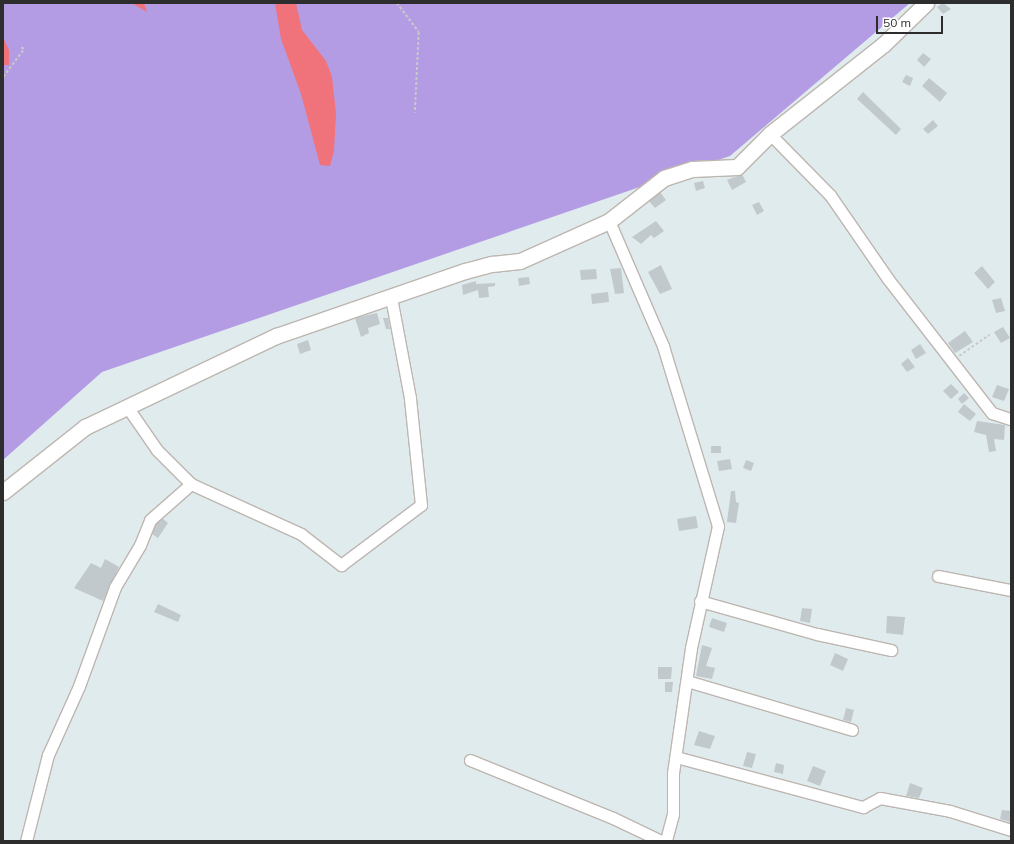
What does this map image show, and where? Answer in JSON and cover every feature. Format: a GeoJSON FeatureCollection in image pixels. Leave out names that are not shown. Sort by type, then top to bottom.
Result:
{"type":"FeatureCollection","features":[{"type":"Feature","properties":{"kind":"main road"},"geometry":{"type":"LineString","coordinates":[[3,492],[85,427],[128,408],[276,336],[465,271],[492,264],[520,260],[609,221],[664,178],[692,169],[737,167],[770,134],[884,44],[926,3]]}},
{"type":"Feature","properties":{"kind":"street"},"geometry":{"type":"LineString","coordinates":[[770,134],[830,195],[888,279],[992,413],[1011,418]]}},
{"type":"Feature","properties":{"kind":"street"},"geometry":{"type":"LineString","coordinates":[[609,221],[663,346],[718,526],[700,601],[676,757],[673,814],[666,841]]}},
{"type":"Feature","properties":{"kind":"street"},"geometry":{"type":"LineString","coordinates":[[128,408],[157,450],[191,484],[301,534],[341,566],[421,505],[410,398],[391,297]]}},
{"type":"Feature","properties":{"kind":"street"},"geometry":{"type":"LineString","coordinates":[[26,841],[48,755],[79,686],[101,619],[115,587],[140,545],[150,520],[191,484]]}},
{"type":"Feature","properties":{"kind":"street"},"geometry":{"type":"LineString","coordinates":[[938,576],[1011,590]]}},
{"type":"Feature","properties":{"kind":"street"},"geometry":{"type":"LineString","coordinates":[[700,601],[817,634],[890,650]]}},
{"type":"Feature","properties":{"kind":"street"},"geometry":{"type":"LineString","coordinates":[[687,681],[852,730]]}},
{"type":"Feature","properties":{"kind":"street"},"geometry":{"type":"LineString","coordinates":[[676,757],[863,807],[880,798],[950,811],[1011,830]]}},
{"type":"Feature","properties":{"kind":"street"},"geometry":{"type":"LineString","coordinates":[[470,760],[613,818],[661,841]]}},
{"type":"Feature","properties":{"kind":"path"},"geometry":{"type":"LineString","coordinates":[[397,3],[419,32],[415,113]]}},
{"type":"Feature","properties":{"kind":"path"},"geometry":{"type":"LineString","coordinates":[[3,76],[24,49],[20,48]]}},
{"type":"Feature","properties":{"kind":"path"},"geometry":{"type":"LineString","coordinates":[[951,361],[989,335]]}},
{"type":"Feature","properties":{"kind":"shaded area"},"geometry":{"type":"Polygon","coordinates":[[[3,3],[910,3],[730,156],[102,372],[3,460],[3,3]]]}},
{"type":"Feature","properties":{"kind":"shaded area"},"geometry":{"type":"Polygon","coordinates":[[[132,3],[144,3],[147,12],[133,4],[132,3]]]}},
{"type":"Feature","properties":{"kind":"shaded area"},"geometry":{"type":"Polygon","coordinates":[[[275,3],[296,3],[302,30],[326,61],[332,77],[336,113],[334,151],[330,166],[320,165],[301,94],[281,39],[275,3]]]}},
{"type":"Feature","properties":{"kind":"shaded area"},"geometry":{"type":"Polygon","coordinates":[[[3,37],[9,50],[9,65],[3,65],[3,37]]]}},
{"type":"Feature","properties":{"kind":"building"},"geometry":{"type":"Polygon","coordinates":[[[943,3],[951,9],[943,14],[937,7],[943,3]]]}},
{"type":"Feature","properties":{"kind":"building"},"geometry":{"type":"Polygon","coordinates":[[[923,53],[931,59],[924,67],[917,60],[923,53]]]}},
{"type":"Feature","properties":{"kind":"building"},"geometry":{"type":"Polygon","coordinates":[[[906,75],[913,78],[910,86],[902,82],[906,75]]]}},
{"type":"Feature","properties":{"kind":"building"},"geometry":{"type":"Polygon","coordinates":[[[929,78],[947,93],[940,102],[922,86],[929,78]]]}},
{"type":"Feature","properties":{"kind":"building"},"geometry":{"type":"Polygon","coordinates":[[[863,92],[901,129],[896,135],[857,99],[863,92]]]}},
{"type":"Feature","properties":{"kind":"building"},"geometry":{"type":"Polygon","coordinates":[[[933,120],[938,126],[928,134],[923,129],[933,120]]]}},
{"type":"Feature","properties":{"kind":"building"},"geometry":{"type":"Polygon","coordinates":[[[742,174],[746,182],[732,190],[727,180],[742,174]]]}},
{"type":"Feature","properties":{"kind":"building"},"geometry":{"type":"Polygon","coordinates":[[[703,181],[705,188],[696,191],[694,183],[703,181]]]}},
{"type":"Feature","properties":{"kind":"building"},"geometry":{"type":"Polygon","coordinates":[[[660,192],[666,200],[655,208],[649,201],[660,192]]]}},
{"type":"Feature","properties":{"kind":"building"},"geometry":{"type":"Polygon","coordinates":[[[759,202],[764,211],[757,215],[752,205],[759,202]]]}},
{"type":"Feature","properties":{"kind":"building"},"geometry":{"type":"Polygon","coordinates":[[[656,221],[664,231],[654,238],[651,235],[641,244],[632,237],[656,221]]]}},
{"type":"Feature","properties":{"kind":"building"},"geometry":{"type":"Polygon","coordinates":[[[661,265],[672,289],[660,294],[648,272],[661,265]]]}},
{"type":"Feature","properties":{"kind":"building"},"geometry":{"type":"Polygon","coordinates":[[[982,266],[995,282],[988,289],[974,273],[982,266]]]}},
{"type":"Feature","properties":{"kind":"building"},"geometry":{"type":"Polygon","coordinates":[[[621,268],[624,293],[615,294],[610,269],[621,268]]]}},
{"type":"Feature","properties":{"kind":"building"},"geometry":{"type":"Polygon","coordinates":[[[596,269],[597,279],[581,280],[580,270],[596,269]]]}},
{"type":"Feature","properties":{"kind":"building"},"geometry":{"type":"Polygon","coordinates":[[[529,277],[530,284],[519,286],[518,278],[529,277]]]}},
{"type":"Feature","properties":{"kind":"building"},"geometry":{"type":"Polygon","coordinates":[[[476,281],[476,284],[495,283],[495,286],[488,287],[489,297],[479,298],[478,290],[463,295],[462,285],[476,281]]]}},
{"type":"Feature","properties":{"kind":"building"},"geometry":{"type":"Polygon","coordinates":[[[608,292],[609,302],[592,304],[591,294],[608,292]]]}},
{"type":"Feature","properties":{"kind":"building"},"geometry":{"type":"Polygon","coordinates":[[[1001,298],[1005,311],[996,313],[992,300],[1001,298]]]}},
{"type":"Feature","properties":{"kind":"building"},"geometry":{"type":"Polygon","coordinates":[[[377,313],[380,324],[368,328],[369,333],[361,337],[355,318],[377,313]]]}},
{"type":"Feature","properties":{"kind":"building"},"geometry":{"type":"Polygon","coordinates":[[[383,318],[388,318],[390,329],[386,329],[383,318]]]}},
{"type":"Feature","properties":{"kind":"building"},"geometry":{"type":"Polygon","coordinates":[[[1003,327],[1010,338],[1001,343],[994,332],[1003,327]]]}},
{"type":"Feature","properties":{"kind":"building"},"geometry":{"type":"Polygon","coordinates":[[[965,331],[973,342],[955,353],[948,343],[965,331]]]}},
{"type":"Feature","properties":{"kind":"building"},"geometry":{"type":"Polygon","coordinates":[[[308,340],[311,350],[300,354],[297,344],[308,340]]]}},
{"type":"Feature","properties":{"kind":"building"},"geometry":{"type":"Polygon","coordinates":[[[920,344],[926,353],[916,359],[911,350],[920,344]]]}},
{"type":"Feature","properties":{"kind":"building"},"geometry":{"type":"Polygon","coordinates":[[[908,358],[915,367],[907,372],[901,364],[908,358]]]}},
{"type":"Feature","properties":{"kind":"building"},"geometry":{"type":"Polygon","coordinates":[[[951,384],[959,392],[951,399],[943,391],[951,384]]]}},
{"type":"Feature","properties":{"kind":"building"},"geometry":{"type":"Polygon","coordinates":[[[997,385],[1009,389],[1004,401],[992,397],[997,385]]]}},
{"type":"Feature","properties":{"kind":"building"},"geometry":{"type":"Polygon","coordinates":[[[964,393],[969,398],[962,404],[958,399],[964,393]]]}},
{"type":"Feature","properties":{"kind":"building"},"geometry":{"type":"Polygon","coordinates":[[[964,404],[976,414],[970,421],[958,412],[964,404]]]}},
{"type":"Feature","properties":{"kind":"building"},"geometry":{"type":"Polygon","coordinates":[[[977,421],[1005,425],[1004,440],[994,439],[996,451],[989,452],[986,435],[974,432],[977,421]]]}},
{"type":"Feature","properties":{"kind":"building"},"geometry":{"type":"Polygon","coordinates":[[[711,446],[721,446],[721,453],[711,453],[711,446]]]}},
{"type":"Feature","properties":{"kind":"building"},"geometry":{"type":"Polygon","coordinates":[[[730,459],[732,469],[719,471],[717,461],[730,459]]]}},
{"type":"Feature","properties":{"kind":"building"},"geometry":{"type":"Polygon","coordinates":[[[746,460],[754,463],[751,471],[743,468],[746,460]]]}},
{"type":"Feature","properties":{"kind":"building"},"geometry":{"type":"Polygon","coordinates":[[[731,491],[735,491],[736,502],[739,503],[736,523],[727,522],[731,491]]]}},
{"type":"Feature","properties":{"kind":"building"},"geometry":{"type":"Polygon","coordinates":[[[696,516],[698,528],[679,531],[677,519],[696,516]]]}},
{"type":"Feature","properties":{"kind":"building"},"geometry":{"type":"Polygon","coordinates":[[[162,518],[168,523],[158,538],[152,534],[156,524],[162,518]]]}},
{"type":"Feature","properties":{"kind":"building"},"geometry":{"type":"Polygon","coordinates":[[[105,559],[119,567],[103,601],[74,588],[91,563],[101,568],[105,559]]]}},
{"type":"Feature","properties":{"kind":"building"},"geometry":{"type":"Polygon","coordinates":[[[158,604],[181,615],[178,622],[154,612],[158,604]]]}},
{"type":"Feature","properties":{"kind":"building"},"geometry":{"type":"Polygon","coordinates":[[[802,608],[812,609],[810,623],[800,621],[802,608]]]}},
{"type":"Feature","properties":{"kind":"building"},"geometry":{"type":"Polygon","coordinates":[[[887,616],[905,617],[903,635],[886,633],[887,616]]]}},
{"type":"Feature","properties":{"kind":"building"},"geometry":{"type":"Polygon","coordinates":[[[712,618],[727,623],[724,632],[709,627],[712,618]]]}},
{"type":"Feature","properties":{"kind":"building"},"geometry":{"type":"Polygon","coordinates":[[[702,645],[712,648],[706,666],[715,668],[712,679],[696,676],[702,645]]]}},
{"type":"Feature","properties":{"kind":"building"},"geometry":{"type":"Polygon","coordinates":[[[835,653],[848,659],[843,671],[830,665],[835,653]]]}},
{"type":"Feature","properties":{"kind":"building"},"geometry":{"type":"Polygon","coordinates":[[[658,667],[672,667],[671,679],[658,679],[658,667]]]}},
{"type":"Feature","properties":{"kind":"building"},"geometry":{"type":"Polygon","coordinates":[[[665,682],[673,682],[672,692],[665,692],[665,682]]]}},
{"type":"Feature","properties":{"kind":"building"},"geometry":{"type":"Polygon","coordinates":[[[846,708],[854,710],[851,722],[843,720],[846,708]]]}},
{"type":"Feature","properties":{"kind":"building"},"geometry":{"type":"Polygon","coordinates":[[[699,731],[715,736],[710,749],[694,745],[699,731]]]}},
{"type":"Feature","properties":{"kind":"building"},"geometry":{"type":"Polygon","coordinates":[[[747,752],[756,754],[752,768],[743,766],[747,752]]]}},
{"type":"Feature","properties":{"kind":"building"},"geometry":{"type":"Polygon","coordinates":[[[776,763],[784,765],[783,774],[774,772],[776,763]]]}},
{"type":"Feature","properties":{"kind":"building"},"geometry":{"type":"Polygon","coordinates":[[[813,766],[826,771],[820,786],[807,781],[813,766]]]}},
{"type":"Feature","properties":{"kind":"building"},"geometry":{"type":"Polygon","coordinates":[[[910,783],[923,788],[919,798],[906,796],[910,783]]]}},
{"type":"Feature","properties":{"kind":"building"},"geometry":{"type":"Polygon","coordinates":[[[1002,810],[1011,811],[1010,822],[1000,819],[1002,810]]]}}]}
